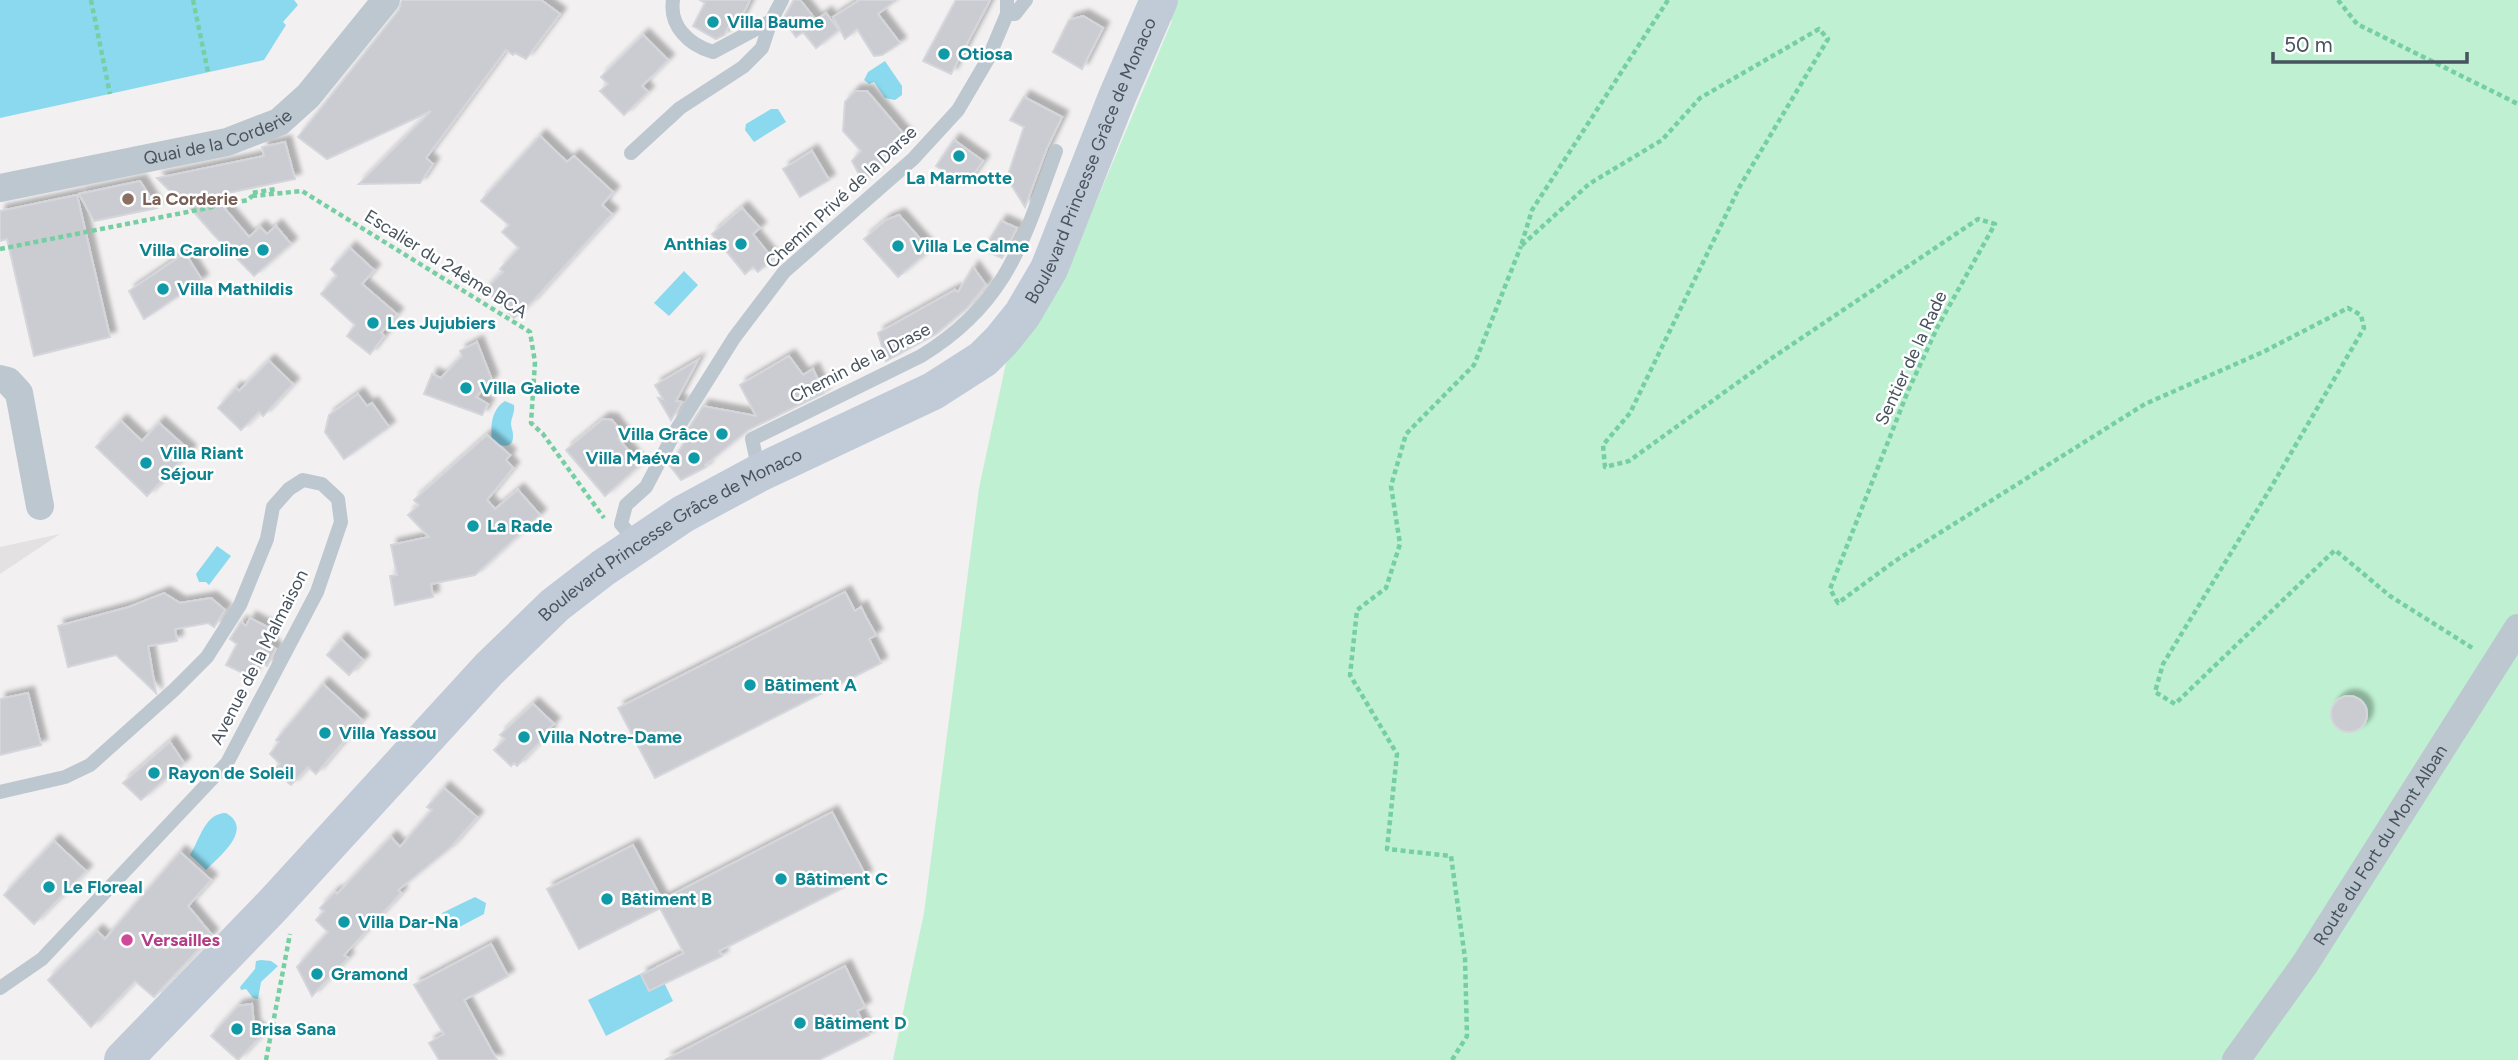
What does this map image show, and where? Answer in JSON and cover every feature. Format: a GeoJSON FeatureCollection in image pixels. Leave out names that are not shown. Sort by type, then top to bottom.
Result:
{"type":"FeatureCollection","features":[{"type":"Feature","properties":{"kind":"main road","name":"Boulevard Princesse Grâce de Monaco"},"geometry":{"type":"LineString","coordinates":[[123,1060],[273,905],[521,636],[629,534],[683,514],[759,472],[933,391],[983,359],[1001,341],[1022,315],[1049,269],[1117,97],[1159,0]]}},
{"type":"Feature","properties":{"kind":"street","name":"Quai de la Corderie"},"geometry":{"type":"LineString","coordinates":[[0,188],[227,142],[279,122],[308,96],[386,0]]}},
{"type":"Feature","properties":{"kind":"street"},"geometry":{"type":"LineString","coordinates":[[0,379],[8,381],[19,393],[40,506]]}},
{"type":"Feature","properties":{"kind":"street","name":"Route du Fort du Mont Alban"},"geometry":{"type":"LineString","coordinates":[[2236,1060],[2305,964],[2518,628]]}},
{"type":"Feature","properties":{"kind":"lane"},"geometry":{"type":"LineString","coordinates":[[673,0],[671,12],[678,28],[698,48],[713,52],[771,21]]}},
{"type":"Feature","properties":{"kind":"lane"},"geometry":{"type":"LineString","coordinates":[[631,153],[680,108],[743,67],[762,48],[782,0]]}},
{"type":"Feature","properties":{"kind":"lane","name":"Chemin Privé de la Darse"},"geometry":{"type":"LineString","coordinates":[[629,534],[626,505],[646,487],[675,432],[734,338],[783,272],[913,159],[958,110],[988,59],[1007,7],[1015,14],[1026,0]]}},
{"type":"Feature","properties":{"kind":"lane","name":"Chemin de la Drase"},"geometry":{"type":"LineString","coordinates":[[759,472],[752,439],[921,356],[945,341],[974,317],[1021,247],[1056,151]]}},
{"type":"Feature","properties":{"kind":"lane","name":"Avenue de la Malmaison"},"geometry":{"type":"LineString","coordinates":[[0,792],[65,777],[90,765],[129,732],[207,657],[240,605],[267,539],[273,507],[289,489],[303,480],[322,484],[338,499],[341,522],[317,592],[227,763],[42,959],[0,988]]}},
{"type":"Feature","properties":{"kind":"path"},"geometry":{"type":"LineString","coordinates":[[91,0],[110,94]]}},
{"type":"Feature","properties":{"kind":"path"},"geometry":{"type":"LineString","coordinates":[[192,0],[208,72]]}},
{"type":"Feature","properties":{"kind":"path"},"geometry":{"type":"LineString","coordinates":[[1452,1060],[1467,1036],[1465,958],[1451,856],[1387,849],[1397,754],[1350,675],[1357,610],[1386,588],[1400,544],[1391,486],[1406,434],[1474,365],[1521,246],[1532,210],[1668,0]]}},
{"type":"Feature","properties":{"kind":"path"},"geometry":{"type":"LineString","coordinates":[[2338,0],[2357,24],[2518,104]]}},
{"type":"Feature","properties":{"kind":"path","name":"Sentier de la Rade"},"geometry":{"type":"LineString","coordinates":[[1521,246],[1590,184],[1662,141],[1700,98],[1819,29],[1828,39],[1740,186],[1630,413],[1603,445],[1605,467],[1629,461],[1769,360],[1978,219],[1995,224],[1938,326],[1908,391],[1830,589],[1838,603],[1895,561],[2145,404],[2263,352],[2348,308],[2361,315],[2364,328],[2163,664],[2155,692],[2175,704],[2335,550],[2389,596],[2495,662]]}},
{"type":"Feature","properties":{"kind":"path"},"geometry":{"type":"LineString","coordinates":[[0,249],[248,200],[252,196],[251,193],[276,188]]}},
{"type":"Feature","properties":{"kind":"path","name":"Escalier du 24ème BCA"},"geometry":{"type":"LineString","coordinates":[[252,196],[302,191],[530,332],[535,362],[531,423],[543,434],[604,518],[629,534]]}},
{"type":"Feature","properties":{"kind":"path"},"geometry":{"type":"LineString","coordinates":[[266,1060],[293,918],[273,905]]}},
{"type":"Feature","properties":{"kind":"shaded area"},"geometry":{"type":"Polygon","coordinates":[[[60,534],[0,574],[0,547],[60,534]]]}},
{"type":"Feature","properties":{"kind":"green space"},"geometry":{"type":"Polygon","coordinates":[[[1152,0],[2518,0],[2518,1060],[893,1060],[924,913],[979,488],[1006,363],[1068,269],[1172,21],[1152,0]]]}},
{"type":"Feature","properties":{"kind":"water"},"geometry":{"type":"Polygon","coordinates":[[[0,0],[294,0],[298,5],[283,22],[286,25],[264,60],[0,118],[0,0]]]}},
{"type":"Feature","properties":{"kind":"water"},"geometry":{"type":"Polygon","coordinates":[[[885,61],[902,86],[902,95],[895,100],[885,98],[874,82],[869,84],[864,80],[868,72],[885,61]]]}},
{"type":"Feature","properties":{"kind":"water"},"geometry":{"type":"Polygon","coordinates":[[[771,109],[778,109],[786,122],[754,142],[745,130],[746,124],[771,109]]]}},
{"type":"Feature","properties":{"kind":"water"},"geometry":{"type":"Polygon","coordinates":[[[684,271],[698,285],[669,316],[654,303],[684,271]]]}},
{"type":"Feature","properties":{"kind":"water"},"geometry":{"type":"Polygon","coordinates":[[[505,401],[514,405],[511,423],[513,440],[506,446],[492,440],[491,429],[495,413],[505,401]]]}},
{"type":"Feature","properties":{"kind":"water"},"geometry":{"type":"Polygon","coordinates":[[[217,546],[231,556],[209,585],[199,582],[196,574],[217,546]]]}},
{"type":"Feature","properties":{"kind":"water"},"geometry":{"type":"Polygon","coordinates":[[[226,813],[234,819],[236,834],[226,850],[206,870],[190,855],[208,822],[219,814],[226,813]]]}},
{"type":"Feature","properties":{"kind":"water"},"geometry":{"type":"Polygon","coordinates":[[[475,897],[486,903],[484,914],[452,931],[442,913],[475,897]]]}},
{"type":"Feature","properties":{"kind":"water"},"geometry":{"type":"Polygon","coordinates":[[[256,961],[271,961],[278,966],[261,982],[258,999],[240,987],[255,969],[256,961]]]}},
{"type":"Feature","properties":{"kind":"water"},"geometry":{"type":"Polygon","coordinates":[[[656,966],[673,1001],[606,1036],[588,1000],[656,966]]]}},
{"type":"Feature","properties":{"kind":"building"},"geometry":{"type":"Polygon","coordinates":[[[402,0],[541,0],[560,14],[526,59],[506,50],[426,158],[433,164],[420,183],[359,184],[431,111],[327,159],[298,137],[399,10],[402,0]]]}},
{"type":"Feature","properties":{"kind":"building","name":"Villa Baume"},"geometry":{"type":"Polygon","coordinates":[[[700,0],[750,0],[738,24],[732,20],[724,35],[716,39],[693,26],[705,3],[700,0]]]}},
{"type":"Feature","properties":{"kind":"building"},"geometry":{"type":"Polygon","coordinates":[[[794,0],[800,0],[816,20],[826,13],[839,30],[816,48],[803,32],[796,37],[783,19],[794,0]]]}},
{"type":"Feature","properties":{"kind":"building"},"geometry":{"type":"Polygon","coordinates":[[[860,0],[896,0],[878,14],[900,43],[882,55],[874,56],[857,29],[845,39],[833,17],[860,0]]]}},
{"type":"Feature","properties":{"kind":"building","name":"Otiosa"},"geometry":{"type":"Polygon","coordinates":[[[956,0],[990,0],[951,74],[923,61],[956,0]]]}},
{"type":"Feature","properties":{"kind":"building"},"geometry":{"type":"Polygon","coordinates":[[[1083,16],[1103,28],[1082,69],[1053,52],[1069,20],[1083,16]]]}},
{"type":"Feature","properties":{"kind":"building"},"geometry":{"type":"Polygon","coordinates":[[[643,35],[668,60],[642,86],[648,92],[624,115],[600,91],[608,84],[601,77],[643,35]]]}},
{"type":"Feature","properties":{"kind":"building"},"geometry":{"type":"Polygon","coordinates":[[[855,91],[867,91],[908,139],[863,182],[852,161],[861,151],[843,131],[845,102],[855,91]]]}},
{"type":"Feature","properties":{"kind":"building"},"geometry":{"type":"Polygon","coordinates":[[[1024,97],[1062,117],[1025,207],[1007,178],[1024,127],[1010,120],[1024,97]]]}},
{"type":"Feature","properties":{"kind":"building"},"geometry":{"type":"Polygon","coordinates":[[[540,136],[567,162],[574,156],[613,192],[602,205],[612,214],[532,302],[514,318],[485,290],[503,272],[500,269],[519,248],[502,232],[509,225],[481,201],[540,136]]]}},
{"type":"Feature","properties":{"kind":"building","name":"La Marmotte"},"geometry":{"type":"Polygon","coordinates":[[[954,140],[983,161],[965,186],[936,166],[954,140]]]}},
{"type":"Feature","properties":{"kind":"building"},"geometry":{"type":"Polygon","coordinates":[[[285,142],[295,179],[214,196],[249,237],[260,227],[267,234],[276,226],[291,244],[254,276],[185,202],[182,203],[157,178],[264,156],[262,147],[285,142]]]}},
{"type":"Feature","properties":{"kind":"building"},"geometry":{"type":"Polygon","coordinates":[[[812,151],[829,180],[800,197],[783,169],[812,151]]]}},
{"type":"Feature","properties":{"kind":"building"},"geometry":{"type":"Polygon","coordinates":[[[140,181],[157,208],[94,221],[79,194],[140,181]]]}},
{"type":"Feature","properties":{"kind":"building"},"geometry":{"type":"Polygon","coordinates":[[[77,195],[110,337],[34,356],[7,239],[0,241],[0,211],[77,195]]]}},
{"type":"Feature","properties":{"kind":"building","name":"Anthias"},"geometry":{"type":"Polygon","coordinates":[[[742,208],[760,228],[753,234],[773,259],[758,272],[753,267],[745,274],[712,234],[742,208]]]}},
{"type":"Feature","properties":{"kind":"building","name":"Villa Le Calme"},"geometry":{"type":"Polygon","coordinates":[[[899,215],[930,250],[898,277],[864,239],[886,220],[899,215]]]}},
{"type":"Feature","properties":{"kind":"building"},"geometry":{"type":"Polygon","coordinates":[[[1001,221],[1017,228],[1002,258],[983,250],[1001,221]]]}},
{"type":"Feature","properties":{"kind":"building"},"geometry":{"type":"Polygon","coordinates":[[[350,248],[374,270],[362,284],[397,314],[381,333],[384,336],[370,354],[347,336],[355,325],[321,294],[337,276],[331,269],[350,248]]]}},
{"type":"Feature","properties":{"kind":"building","name":"Villa Mathildis"},"geometry":{"type":"Polygon","coordinates":[[[185,253],[202,280],[144,319],[129,291],[185,253]]]}},
{"type":"Feature","properties":{"kind":"building"},"geometry":{"type":"Polygon","coordinates":[[[973,267],[986,285],[967,308],[936,334],[886,361],[878,333],[955,290],[958,292],[973,267]]]}},
{"type":"Feature","properties":{"kind":"building"},"geometry":{"type":"Polygon","coordinates":[[[477,342],[492,380],[476,397],[488,404],[482,415],[424,394],[432,374],[441,378],[462,356],[460,351],[477,342]]]}},
{"type":"Feature","properties":{"kind":"building"},"geometry":{"type":"Polygon","coordinates":[[[789,356],[803,375],[813,369],[824,393],[748,430],[705,465],[706,467],[681,480],[670,466],[685,441],[683,437],[703,406],[756,416],[740,385],[789,356]]]}},
{"type":"Feature","properties":{"kind":"building"},"geometry":{"type":"Polygon","coordinates":[[[698,360],[676,401],[682,402],[671,420],[658,398],[663,399],[655,385],[698,360]]]}},
{"type":"Feature","properties":{"kind":"building"},"geometry":{"type":"Polygon","coordinates":[[[269,361],[293,384],[263,416],[259,412],[241,430],[218,408],[236,388],[239,391],[269,361]]]}},
{"type":"Feature","properties":{"kind":"building"},"geometry":{"type":"Polygon","coordinates":[[[358,394],[367,406],[372,403],[389,427],[344,459],[325,432],[329,415],[358,394]]]}},
{"type":"Feature","properties":{"kind":"building"},"geometry":{"type":"Polygon","coordinates":[[[603,419],[612,420],[623,434],[618,438],[640,465],[605,496],[566,450],[603,419]]]}},
{"type":"Feature","properties":{"kind":"building","name":"Villa Riant Séjour"},"geometry":{"type":"Polygon","coordinates":[[[121,421],[142,441],[159,423],[190,451],[147,496],[96,447],[121,421]]]}},
{"type":"Feature","properties":{"kind":"building","name":"La Rade"},"geometry":{"type":"Polygon","coordinates":[[[487,435],[510,455],[506,460],[513,468],[487,500],[495,509],[518,490],[540,515],[475,575],[431,584],[433,597],[395,605],[390,576],[397,575],[391,545],[429,537],[408,515],[419,505],[414,500],[487,435]]]}},
{"type":"Feature","properties":{"kind":"building","name":"Bâtiment A"},"geometry":{"type":"Polygon","coordinates":[[[845,592],[855,611],[861,607],[876,635],[869,639],[881,663],[655,778],[618,708],[845,592]]]}},
{"type":"Feature","properties":{"kind":"building"},"geometry":{"type":"Polygon","coordinates":[[[164,593],[180,603],[211,598],[225,610],[214,627],[208,623],[175,629],[177,641],[148,646],[156,693],[116,655],[68,667],[58,626],[129,607],[164,593]]]}},
{"type":"Feature","properties":{"kind":"building"},"geometry":{"type":"Polygon","coordinates":[[[250,618],[275,631],[268,643],[276,649],[267,666],[259,660],[251,677],[226,665],[237,644],[230,639],[241,622],[246,626],[250,618]]]}},
{"type":"Feature","properties":{"kind":"building"},"geometry":{"type":"Polygon","coordinates":[[[341,639],[363,660],[349,675],[327,655],[341,639]]]}},
{"type":"Feature","properties":{"kind":"building"},"geometry":{"type":"Polygon","coordinates":[[[323,684],[362,720],[316,774],[308,767],[291,785],[273,770],[280,764],[270,754],[279,742],[276,740],[323,684]]]}},
{"type":"Feature","properties":{"kind":"building"},"geometry":{"type":"Polygon","coordinates":[[[28,693],[41,745],[0,755],[0,699],[28,693]]]}},
{"type":"Feature","properties":{"kind":"building"},"geometry":{"type":"Polygon","coordinates":[[[2349,696],[2362,701],[2367,714],[2362,727],[2349,732],[2336,727],[2331,714],[2336,701],[2349,696]]]}},
{"type":"Feature","properties":{"kind":"building","name":"Villa Notre-Dame"},"geometry":{"type":"Polygon","coordinates":[[[533,704],[554,724],[517,766],[514,763],[511,766],[494,750],[505,739],[500,735],[533,704]]]}},
{"type":"Feature","properties":{"kind":"building","name":"Rayon de Soleil"},"geometry":{"type":"Polygon","coordinates":[[[170,742],[184,763],[141,800],[123,783],[170,742]]]}},
{"type":"Feature","properties":{"kind":"building"},"geometry":{"type":"Polygon","coordinates":[[[444,788],[477,817],[451,847],[398,890],[401,893],[344,955],[348,958],[312,996],[297,967],[328,932],[316,920],[324,911],[320,908],[335,892],[337,894],[391,837],[400,847],[432,810],[427,807],[444,788]]]}},
{"type":"Feature","properties":{"kind":"building"},"geometry":{"type":"Polygon","coordinates":[[[832,812],[866,876],[719,951],[722,956],[649,991],[641,975],[684,953],[660,908],[579,949],[547,889],[633,845],[662,900],[832,812]]]}},
{"type":"Feature","properties":{"kind":"building","name":"Le Floreal"},"geometry":{"type":"Polygon","coordinates":[[[54,841],[86,871],[34,924],[4,895],[54,841]]]}},
{"type":"Feature","properties":{"kind":"building","name":"Versailles"},"geometry":{"type":"Polygon","coordinates":[[[180,852],[211,880],[188,906],[212,935],[154,997],[135,981],[91,1027],[48,980],[97,931],[105,939],[180,852]]]}},
{"type":"Feature","properties":{"kind":"building"},"geometry":{"type":"Polygon","coordinates":[[[491,944],[508,976],[464,1000],[497,1060],[439,1060],[429,1043],[444,1034],[414,985],[491,944]]]}},
{"type":"Feature","properties":{"kind":"building","name":"Bâtiment D"},"geometry":{"type":"Polygon","coordinates":[[[845,966],[865,1007],[857,1011],[869,1035],[819,1060],[665,1060],[845,966]]]}},
{"type":"Feature","properties":{"kind":"building","name":"Brisa Sana"},"geometry":{"type":"Polygon","coordinates":[[[252,1004],[254,1026],[263,1034],[238,1060],[211,1036],[238,1006],[252,1004]]]}},
{"type":"Feature","properties":{"kind":"place","name":"Villa Baume"},"geometry":{"type":"Point","coordinates":[713,22]}},
{"type":"Feature","properties":{"kind":"place","name":"Otiosa"},"geometry":{"type":"Point","coordinates":[944,54]}},
{"type":"Feature","properties":{"kind":"place","name":"La Marmotte"},"geometry":{"type":"Point","coordinates":[959,156]}},
{"type":"Feature","properties":{"kind":"place","name":"La Corderie"},"geometry":{"type":"Point","coordinates":[128,199]}},
{"type":"Feature","properties":{"kind":"place","name":"Anthias"},"geometry":{"type":"Point","coordinates":[741,244]}},
{"type":"Feature","properties":{"kind":"place","name":"Villa Le Calme"},"geometry":{"type":"Point","coordinates":[898,246]}},
{"type":"Feature","properties":{"kind":"place","name":"Villa Caroline"},"geometry":{"type":"Point","coordinates":[263,250]}},
{"type":"Feature","properties":{"kind":"place","name":"Villa Mathildis"},"geometry":{"type":"Point","coordinates":[163,289]}},
{"type":"Feature","properties":{"kind":"place","name":"Les Jujubiers"},"geometry":{"type":"Point","coordinates":[373,323]}},
{"type":"Feature","properties":{"kind":"place","name":"Villa Galiote"},"geometry":{"type":"Point","coordinates":[466,388]}},
{"type":"Feature","properties":{"kind":"place","name":"Villa Grâce"},"geometry":{"type":"Point","coordinates":[722,434]}},
{"type":"Feature","properties":{"kind":"place","name":"Villa Maéva"},"geometry":{"type":"Point","coordinates":[694,458]}},
{"type":"Feature","properties":{"kind":"place","name":"Villa Riant Séjour"},"geometry":{"type":"Point","coordinates":[146,463]}},
{"type":"Feature","properties":{"kind":"place","name":"La Rade"},"geometry":{"type":"Point","coordinates":[473,526]}},
{"type":"Feature","properties":{"kind":"place","name":"Bâtiment A"},"geometry":{"type":"Point","coordinates":[750,685]}},
{"type":"Feature","properties":{"kind":"place","name":"Villa Yassou"},"geometry":{"type":"Point","coordinates":[325,733]}},
{"type":"Feature","properties":{"kind":"place","name":"Villa Notre-Dame"},"geometry":{"type":"Point","coordinates":[524,737]}},
{"type":"Feature","properties":{"kind":"place","name":"Rayon de Soleil"},"geometry":{"type":"Point","coordinates":[154,773]}},
{"type":"Feature","properties":{"kind":"place","name":"Bâtiment C"},"geometry":{"type":"Point","coordinates":[781,879]}},
{"type":"Feature","properties":{"kind":"place","name":"Le Floreal"},"geometry":{"type":"Point","coordinates":[49,887]}},
{"type":"Feature","properties":{"kind":"place","name":"Bâtiment B"},"geometry":{"type":"Point","coordinates":[607,899]}},
{"type":"Feature","properties":{"kind":"place","name":"Villa Dar-Na"},"geometry":{"type":"Point","coordinates":[344,922]}},
{"type":"Feature","properties":{"kind":"place","name":"Versailles"},"geometry":{"type":"Point","coordinates":[127,940]}},
{"type":"Feature","properties":{"kind":"place","name":"Gramond"},"geometry":{"type":"Point","coordinates":[317,974]}},
{"type":"Feature","properties":{"kind":"place","name":"Bâtiment D"},"geometry":{"type":"Point","coordinates":[800,1023]}},
{"type":"Feature","properties":{"kind":"place","name":"Brisa Sana"},"geometry":{"type":"Point","coordinates":[237,1029]}}]}
